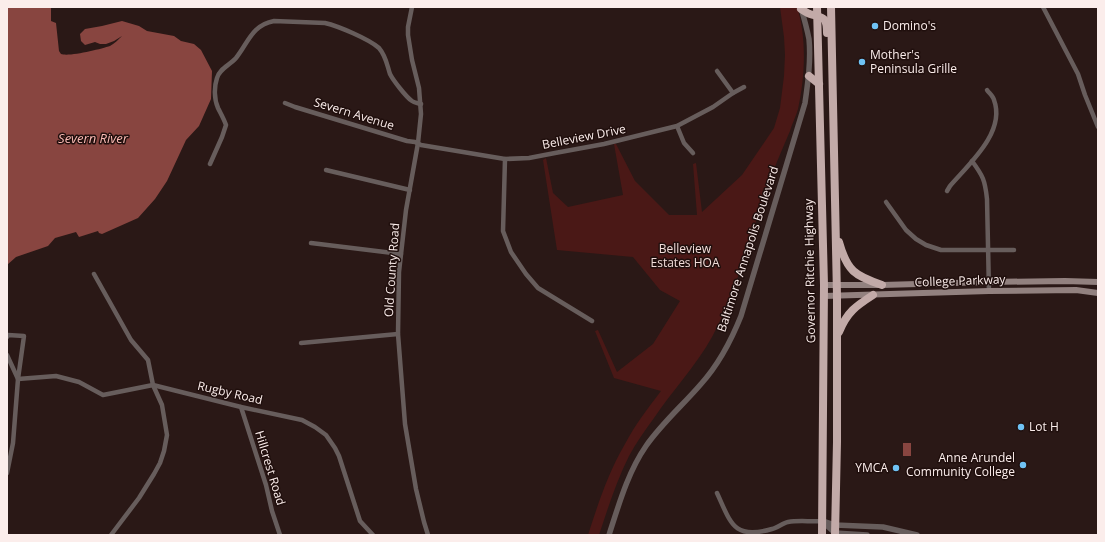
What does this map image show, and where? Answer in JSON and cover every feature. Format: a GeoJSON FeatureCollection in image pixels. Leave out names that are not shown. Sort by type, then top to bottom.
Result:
{"type":"FeatureCollection","features":[{"type":"Feature","properties":{"kind":"highway"},"geometry":{"type":"LineString","coordinates":[[831,7],[837,285],[838,442],[835,531]]}},
{"type":"Feature","properties":{"kind":"highway"},"geometry":{"type":"LineString","coordinates":[[801,8],[809,14],[817,11],[827,24],[828,72],[833,92]]}},
{"type":"Feature","properties":{"kind":"highway","name":"Governor Ritchie Highway"},"geometry":{"type":"LineString","coordinates":[[817,11],[824,285],[822,535]]}},
{"type":"Feature","properties":{"kind":"highway"},"geometry":{"type":"LineString","coordinates":[[809,76],[819,84]]}},
{"type":"Feature","properties":{"kind":"highway"},"geometry":{"type":"LineString","coordinates":[[836,230],[845,261],[849,266],[860,277],[882,285]]}},
{"type":"Feature","properties":{"kind":"highway"},"geometry":{"type":"LineString","coordinates":[[837,336],[847,316],[853,309],[873,295]]}},
{"type":"Feature","properties":{"kind":"main road","name":"College Parkway"},"geometry":{"type":"LineString","coordinates":[[824,285],[1065,281],[1098,282]]}},
{"type":"Feature","properties":{"kind":"main road","name":"College Parkway"},"geometry":{"type":"LineString","coordinates":[[824,296],[989,291],[1076,290],[1098,292]]}},
{"type":"Feature","properties":{"kind":"street","name":"Old County Road"},"geometry":{"type":"LineString","coordinates":[[412,7],[408,31],[421,104],[421,114],[418,143],[406,210],[398,288],[398,334],[405,424],[416,489],[428,535]]}},
{"type":"Feature","properties":{"kind":"street"},"geometry":{"type":"LineString","coordinates":[[1043,7],[1078,74],[1098,127]]}},
{"type":"Feature","properties":{"kind":"street","name":"Baltimore Annapolis Boulevard"},"geometry":{"type":"LineString","coordinates":[[608,535],[628,479],[640,456],[654,436],[709,374],[726,349],[741,316],[805,103],[809,76],[809,40],[801,8]]}},
{"type":"Feature","properties":{"kind":"street"},"geometry":{"type":"LineString","coordinates":[[210,164],[226,125],[218,108],[215,95],[217,77],[222,70],[236,58],[249,37],[258,28],[266,23],[274,21],[332,24],[374,44],[384,55],[390,74],[403,92],[412,101],[421,104]]}},
{"type":"Feature","properties":{"kind":"street"},"geometry":{"type":"LineString","coordinates":[[717,71],[733,93]]}},
{"type":"Feature","properties":{"kind":"street","name":"Belleview Drive"},"geometry":{"type":"LineString","coordinates":[[418,143],[420,145],[504,159],[529,158],[555,154],[604,144],[677,126],[714,107],[744,87]]}},
{"type":"Feature","properties":{"kind":"street"},"geometry":{"type":"LineString","coordinates":[[947,191],[988,141],[994,126],[997,112],[994,99],[987,90]]}},
{"type":"Feature","properties":{"kind":"street","name":"Severn Avenue"},"geometry":{"type":"LineString","coordinates":[[285,103],[418,143]]}},
{"type":"Feature","properties":{"kind":"street"},"geometry":{"type":"LineString","coordinates":[[677,126],[684,143],[693,154]]}},
{"type":"Feature","properties":{"kind":"street"},"geometry":{"type":"LineString","coordinates":[[504,159],[503,231],[511,252],[526,274],[538,288],[592,321]]}},
{"type":"Feature","properties":{"kind":"street"},"geometry":{"type":"LineString","coordinates":[[972,161],[981,174],[986,186],[989,291]]}},
{"type":"Feature","properties":{"kind":"street"},"geometry":{"type":"LineString","coordinates":[[326,170],[410,190]]}},
{"type":"Feature","properties":{"kind":"street"},"geometry":{"type":"LineString","coordinates":[[886,202],[906,230],[926,245],[941,250],[1014,250]]}},
{"type":"Feature","properties":{"kind":"street"},"geometry":{"type":"LineString","coordinates":[[311,244],[402,254]]}},
{"type":"Feature","properties":{"kind":"street"},"geometry":{"type":"LineString","coordinates":[[94,274],[131,340],[148,360],[153,385],[162,405],[167,434],[164,452],[150,481],[110,535]]}},
{"type":"Feature","properties":{"kind":"street"},"geometry":{"type":"LineString","coordinates":[[301,343],[398,334]]}},
{"type":"Feature","properties":{"kind":"street"},"geometry":{"type":"LineString","coordinates":[[7,337],[8,335],[24,336],[18,379],[13,443],[7,472]]}},
{"type":"Feature","properties":{"kind":"street"},"geometry":{"type":"LineString","coordinates":[[7,355],[18,379]]}},
{"type":"Feature","properties":{"kind":"street","name":"Rugby Road"},"geometry":{"type":"LineString","coordinates":[[18,379],[56,376],[79,382],[103,395],[153,385],[241,407],[302,420],[326,435],[335,448],[339,456],[360,522],[373,535]]}},
{"type":"Feature","properties":{"kind":"street","name":"Hillcrest Road"},"geometry":{"type":"LineString","coordinates":[[241,407],[280,535]]}},
{"type":"Feature","properties":{"kind":"street"},"geometry":{"type":"LineString","coordinates":[[717,493],[736,528],[744,533],[752,534],[774,529],[787,522],[822,521],[835,531],[867,535]]}},
{"type":"Feature","properties":{"kind":"street"},"geometry":{"type":"LineString","coordinates":[[835,531],[883,527],[917,535]]}},
{"type":"Feature","properties":{"kind":"green space","name":"Belleview Estates HOA"},"geometry":{"type":"Polygon","coordinates":[[[780,7],[797,7],[800,19],[804,44],[804,58],[800,97],[798,109],[767,187],[736,282],[721,319],[706,348],[647,427],[629,456],[616,485],[599,535],[588,535],[613,466],[637,423],[661,391],[614,378],[595,331],[598,330],[617,372],[653,344],[680,301],[660,290],[633,257],[557,250],[543,160],[546,158],[553,193],[568,207],[623,195],[614,144],[616,144],[635,181],[669,215],[697,215],[693,164],[696,163],[702,212],[742,175],[774,128],[780,108],[784,76],[784,37],[780,7]]]}},
{"type":"Feature","properties":{"kind":"water","name":"Severn River"},"geometry":{"type":"Polygon","coordinates":[[[7,7],[51,7],[51,21],[56,23],[59,51],[61,54],[78,54],[110,46],[122,36],[106,44],[95,42],[85,45],[81,41],[80,34],[85,29],[122,21],[139,26],[147,31],[174,36],[181,41],[194,44],[201,50],[212,71],[211,99],[199,126],[186,140],[167,181],[155,199],[138,218],[102,234],[98,231],[79,237],[76,232],[55,238],[48,246],[16,257],[7,265],[7,7]]]}},
{"type":"Feature","properties":{"kind":"water"},"geometry":{"type":"Polygon","coordinates":[[[903,443],[911,443],[911,456],[903,456],[903,443]]]}},
{"type":"Feature","properties":{"kind":"place","name":"Domino's"},"geometry":{"type":"Point","coordinates":[875,26]}},
{"type":"Feature","properties":{"kind":"place","name":"Mother's Peninsula Grille"},"geometry":{"type":"Point","coordinates":[862,62]}},
{"type":"Feature","properties":{"kind":"place","name":"Lot H"},"geometry":{"type":"Point","coordinates":[1021,427]}},
{"type":"Feature","properties":{"kind":"place","name":"Anne Arundel Community College"},"geometry":{"type":"Point","coordinates":[1023,465]}},
{"type":"Feature","properties":{"kind":"place","name":"YMCA"},"geometry":{"type":"Point","coordinates":[896,468]}}]}
